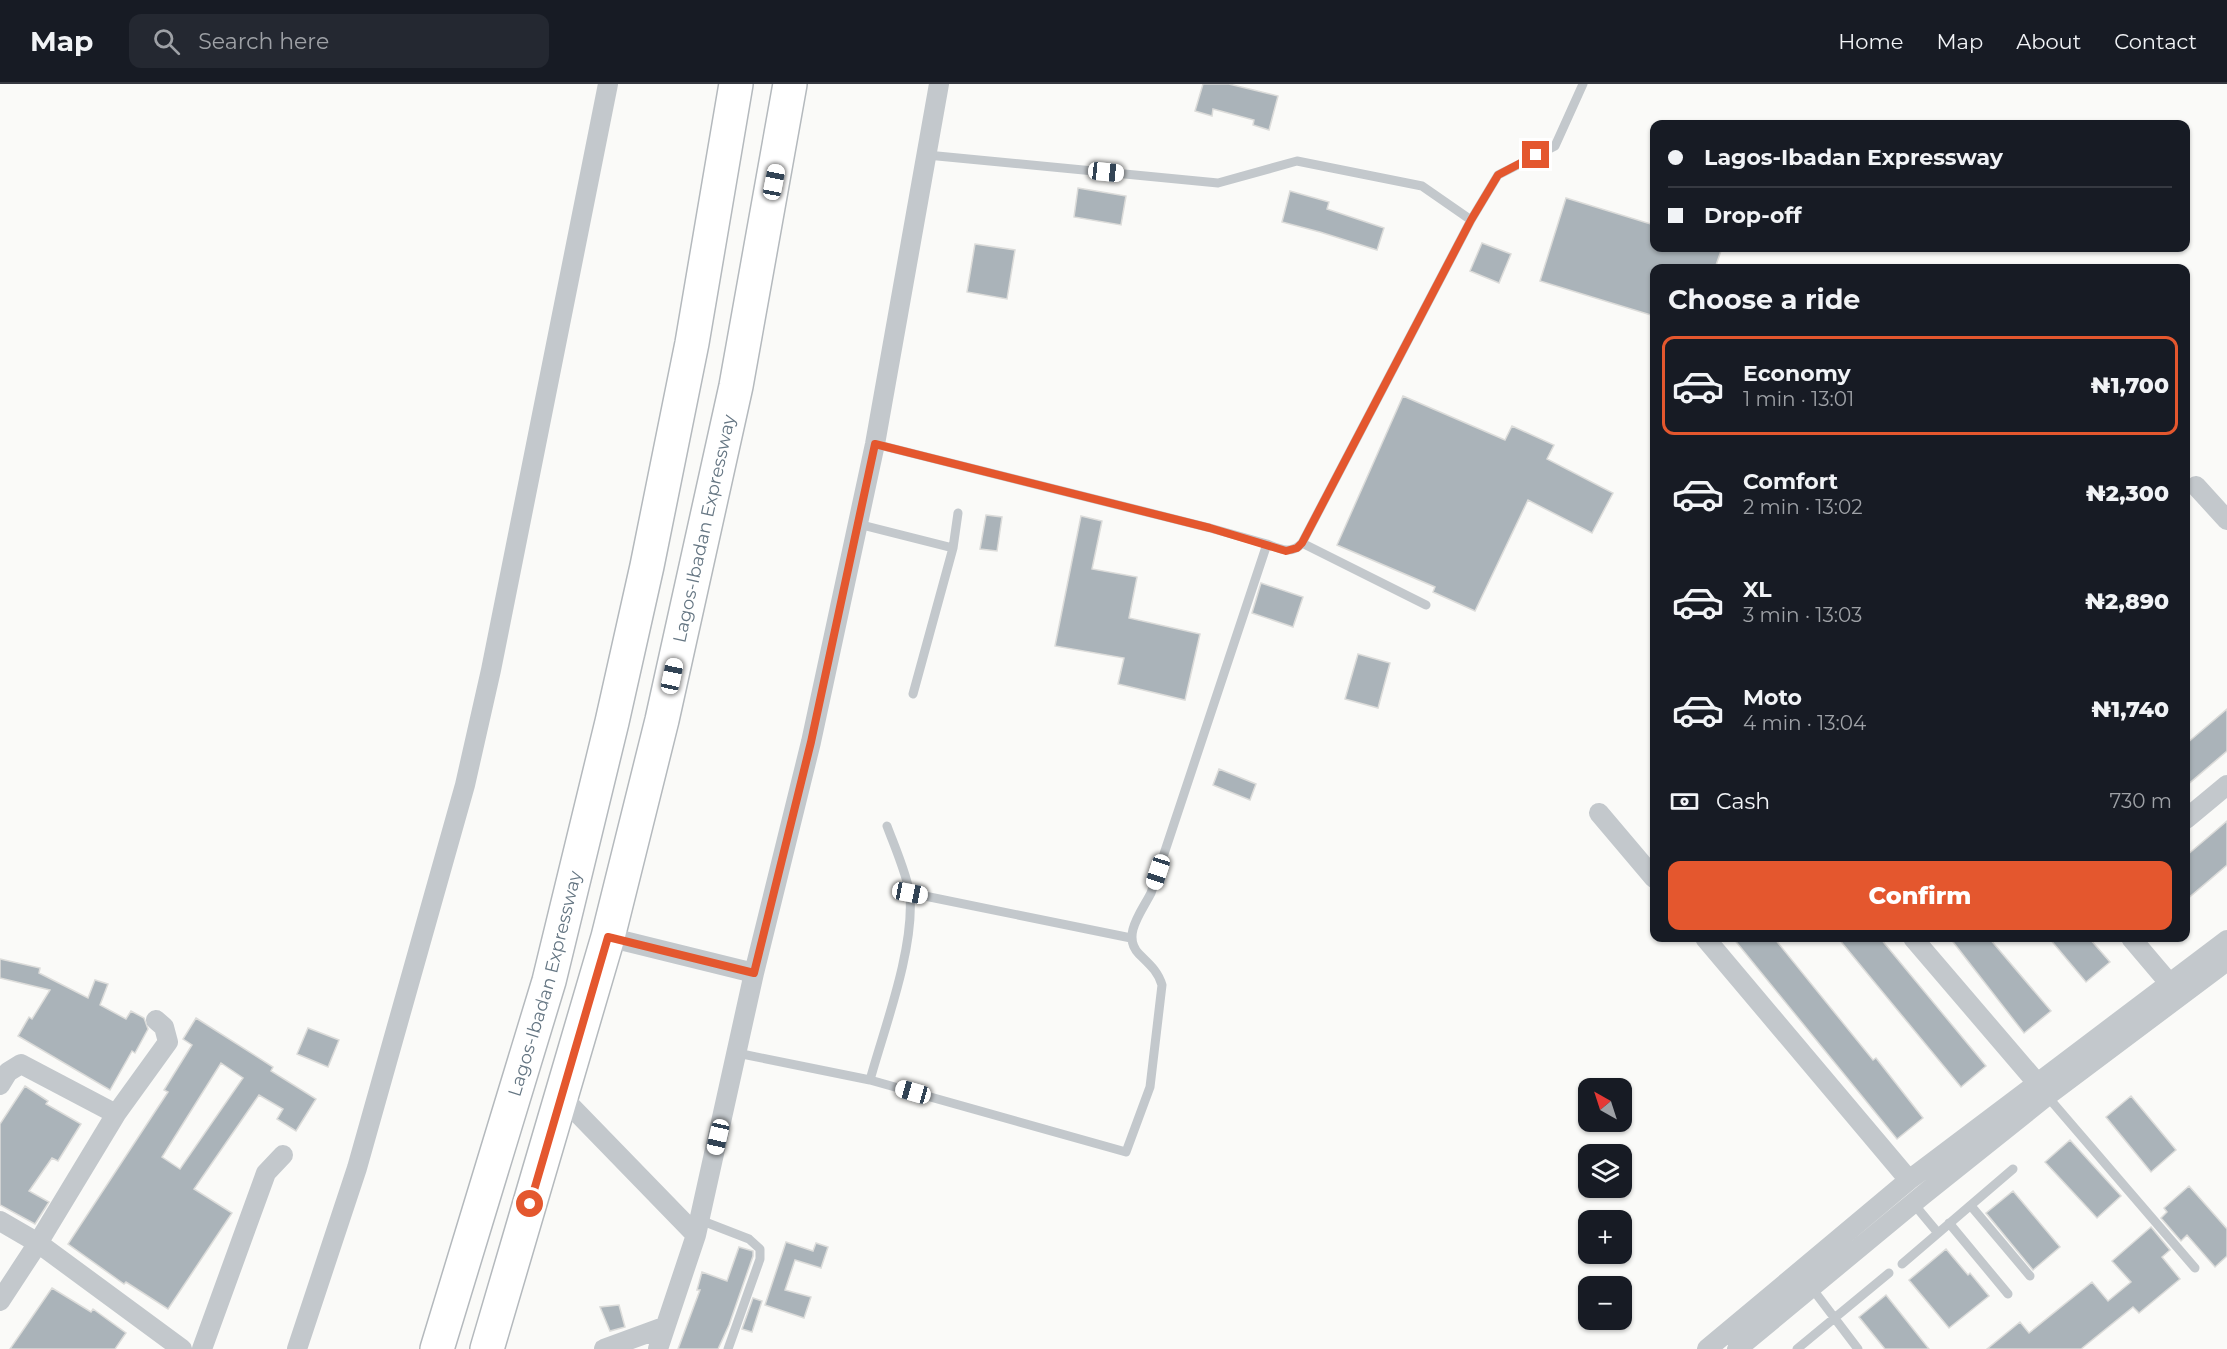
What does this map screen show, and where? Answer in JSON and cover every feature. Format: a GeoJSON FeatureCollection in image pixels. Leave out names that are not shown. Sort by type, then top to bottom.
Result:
{"type":"FeatureCollection","features":[{"type":"Feature","properties":{"kind":"highway","name":"Lagos-Ibadan Expressway"},"geometry":{"type":"LineString","coordinates":[[437,1349],[549,981],[612,722],[647,566],[689,354],[736,84]]}},
{"type":"Feature","properties":{"kind":"highway","name":"Lagos-Ibadan Expressway"},"geometry":{"type":"LineString","coordinates":[[487,1349],[608,937],[663,720],[736,386],[790,84]]}},
{"type":"Feature","properties":{"kind":"highway"},"geometry":{"type":"LineString","coordinates":[[454,1294],[498,1312]]}},
{"type":"Feature","properties":{"kind":"street"},"geometry":{"type":"LineString","coordinates":[[297,1349],[357,1168],[465,785],[494,658],[608,84]]}},
{"type":"Feature","properties":{"kind":"street"},"geometry":{"type":"LineString","coordinates":[[657,1349],[698,1228],[754,973],[811,742],[875,444],[939,84]]}},
{"type":"Feature","properties":{"kind":"street"},"geometry":{"type":"LineString","coordinates":[[2196,486],[2227,520]]}},
{"type":"Feature","properties":{"kind":"street"},"geometry":{"type":"LineString","coordinates":[[2190,816],[2227,785]]}},
{"type":"Feature","properties":{"kind":"street"},"geometry":{"type":"LineString","coordinates":[[1599,813],[1650,873]]}},
{"type":"Feature","properties":{"kind":"street"},"geometry":{"type":"LineString","coordinates":[[608,937],[754,973]]}},
{"type":"Feature","properties":{"kind":"street"},"geometry":{"type":"LineString","coordinates":[[1707,1349],[1909,1180],[2043,1090],[2175,989],[2227,940]]}},
{"type":"Feature","properties":{"kind":"street"},"geometry":{"type":"LineString","coordinates":[[1708,942],[1909,1180]]}},
{"type":"Feature","properties":{"kind":"street"},"geometry":{"type":"LineString","coordinates":[[1916,942],[2043,1090]]}},
{"type":"Feature","properties":{"kind":"street"},"geometry":{"type":"LineString","coordinates":[[2134,942],[2175,989]]}},
{"type":"Feature","properties":{"kind":"street"},"geometry":{"type":"LineString","coordinates":[[2175,989],[2227,960]]}},
{"type":"Feature","properties":{"kind":"street"},"geometry":{"type":"LineString","coordinates":[[0,1301],[116,1114],[168,1042],[168,1035],[156,1020]]}},
{"type":"Feature","properties":{"kind":"street"},"geometry":{"type":"LineString","coordinates":[[0,1085],[8,1072],[21,1064],[116,1114]]}},
{"type":"Feature","properties":{"kind":"street"},"geometry":{"type":"LineString","coordinates":[[1737,1349],[1913,1203],[2043,1090]]}},
{"type":"Feature","properties":{"kind":"street"},"geometry":{"type":"LineString","coordinates":[[561,1096],[698,1228]]}},
{"type":"Feature","properties":{"kind":"street"},"geometry":{"type":"LineString","coordinates":[[202,1349],[266,1173],[283,1155]]}},
{"type":"Feature","properties":{"kind":"street"},"geometry":{"type":"LineString","coordinates":[[1870,1211],[1883,1227]]}},
{"type":"Feature","properties":{"kind":"street"},"geometry":{"type":"LineString","coordinates":[[0,1221],[38,1243],[182,1349]]}},
{"type":"Feature","properties":{"kind":"street"},"geometry":{"type":"LineString","coordinates":[[604,1349],[664,1327]]}},
{"type":"Feature","properties":{"kind":"lane"},"geometry":{"type":"LineString","coordinates":[[875,444],[1210,528],[1286,551],[1297,548],[1302,543],[1471,220],[1498,175],[1556,146],[1582,84]]}},
{"type":"Feature","properties":{"kind":"lane"},"geometry":{"type":"LineString","coordinates":[[927,154],[1218,183],[1297,161],[1422,186],[1471,220]]}},
{"type":"Feature","properties":{"kind":"lane"},"geometry":{"type":"LineString","coordinates":[[913,694],[953,548],[958,513]]}},
{"type":"Feature","properties":{"kind":"lane"},"geometry":{"type":"LineString","coordinates":[[858,524],[953,548]]}},
{"type":"Feature","properties":{"kind":"lane"},"geometry":{"type":"LineString","coordinates":[[1302,543],[1426,605]]}},
{"type":"Feature","properties":{"kind":"lane"},"geometry":{"type":"LineString","coordinates":[[737,1053],[870,1080],[1126,1152],[1150,1087],[1162,985],[1149,962],[1138,954],[1131,938],[1132,930],[1151,893],[1267,544]]}},
{"type":"Feature","properties":{"kind":"lane"},"geometry":{"type":"LineString","coordinates":[[870,1080],[901,971],[910,924],[910,893],[887,826]]}},
{"type":"Feature","properties":{"kind":"lane"},"geometry":{"type":"LineString","coordinates":[[910,893],[1131,938]]}},
{"type":"Feature","properties":{"kind":"lane"},"geometry":{"type":"LineString","coordinates":[[2043,1090],[2195,1268]]}},
{"type":"Feature","properties":{"kind":"lane"},"geometry":{"type":"LineString","coordinates":[[1902,1264],[2013,1169]]}},
{"type":"Feature","properties":{"kind":"lane"},"geometry":{"type":"LineString","coordinates":[[1913,1203],[1938,1233]]}},
{"type":"Feature","properties":{"kind":"lane"},"geometry":{"type":"LineString","coordinates":[[1971,1206],[2030,1276]]}},
{"type":"Feature","properties":{"kind":"lane"},"geometry":{"type":"LineString","coordinates":[[1949,1224],[2008,1294]]}},
{"type":"Feature","properties":{"kind":"lane"},"geometry":{"type":"LineString","coordinates":[[698,1228],[749,1239],[760,1249],[760,1258],[728,1349]]}},
{"type":"Feature","properties":{"kind":"lane"},"geometry":{"type":"LineString","coordinates":[[1797,1349],[1889,1273]]}},
{"type":"Feature","properties":{"kind":"lane"},"geometry":{"type":"LineString","coordinates":[[1811,1287],[1858,1349]]}},
{"type":"Feature","properties":{"kind":"building"},"geometry":{"type":"Polygon","coordinates":[[[1203,84],[1229,84],[1278,96],[1269,130],[1253,125],[1254,120],[1213,109],[1212,116],[1195,111],[1203,84]]]}},
{"type":"Feature","properties":{"kind":"building"},"geometry":{"type":"Polygon","coordinates":[[[1078,188],[1126,196],[1121,225],[1074,217],[1078,188]]]}},
{"type":"Feature","properties":{"kind":"building"},"geometry":{"type":"Polygon","coordinates":[[[1290,191],[1329,202],[1327,209],[1384,228],[1377,250],[1282,222],[1290,191]]]}},
{"type":"Feature","properties":{"kind":"building"},"geometry":{"type":"Polygon","coordinates":[[[1566,198],[1650,224],[1650,252],[1721,252],[1716,264],[1650,264],[1650,315],[1540,281],[1566,198]]]}},
{"type":"Feature","properties":{"kind":"building"},"geometry":{"type":"Polygon","coordinates":[[[1482,243],[1511,254],[1499,283],[1470,271],[1482,243]]]}},
{"type":"Feature","properties":{"kind":"building"},"geometry":{"type":"Polygon","coordinates":[[[975,244],[1015,250],[1007,299],[967,292],[975,244]]]}},
{"type":"Feature","properties":{"kind":"building"},"geometry":{"type":"Polygon","coordinates":[[[1403,396],[1505,440],[1512,426],[1554,445],[1547,459],[1613,493],[1592,533],[1528,500],[1475,611],[1433,592],[1435,587],[1337,545],[1403,396]]]}},
{"type":"Feature","properties":{"kind":"building"},"geometry":{"type":"Polygon","coordinates":[[[986,515],[1002,517],[997,551],[980,549],[986,515]]]}},
{"type":"Feature","properties":{"kind":"building"},"geometry":{"type":"Polygon","coordinates":[[[1081,516],[1102,521],[1092,569],[1137,577],[1129,618],[1200,634],[1185,700],[1118,684],[1124,658],[1055,646],[1081,516]]]}},
{"type":"Feature","properties":{"kind":"building"},"geometry":{"type":"Polygon","coordinates":[[[1261,583],[1303,597],[1293,627],[1252,613],[1261,583]]]}},
{"type":"Feature","properties":{"kind":"building"},"geometry":{"type":"Polygon","coordinates":[[[1358,654],[1390,663],[1378,708],[1345,699],[1358,654]]]}},
{"type":"Feature","properties":{"kind":"building"},"geometry":{"type":"Polygon","coordinates":[[[2227,709],[2227,751],[2190,783],[2190,741],[2227,709]]]}},
{"type":"Feature","properties":{"kind":"building"},"geometry":{"type":"Polygon","coordinates":[[[1219,769],[1256,784],[1250,800],[1213,785],[1219,769]]]}},
{"type":"Feature","properties":{"kind":"building"},"geometry":{"type":"Polygon","coordinates":[[[2227,821],[2227,865],[2190,897],[2190,853],[2227,821]]]}},
{"type":"Feature","properties":{"kind":"building"},"geometry":{"type":"Polygon","coordinates":[[[1736,942],[1777,942],[1873,1060],[1876,1058],[1923,1118],[1897,1139],[1736,942]]]}},
{"type":"Feature","properties":{"kind":"building"},"geometry":{"type":"Polygon","coordinates":[[[1841,942],[1883,942],[1986,1066],[1961,1087],[1841,942]]]}},
{"type":"Feature","properties":{"kind":"building"},"geometry":{"type":"Polygon","coordinates":[[[1953,942],[1992,942],[2051,1011],[2024,1033],[1953,942]]]}},
{"type":"Feature","properties":{"kind":"building"},"geometry":{"type":"Polygon","coordinates":[[[2052,942],[2092,942],[2110,962],[2086,982],[2052,942]]]}},
{"type":"Feature","properties":{"kind":"building"},"geometry":{"type":"Polygon","coordinates":[[[0,959],[40,968],[39,973],[88,998],[95,980],[108,984],[100,1005],[126,1019],[131,1011],[144,1018],[148,1029],[135,1053],[132,1051],[110,1090],[18,1036],[29,1017],[32,1019],[50,990],[0,978],[0,959]]]}},
{"type":"Feature","properties":{"kind":"building"},"geometry":{"type":"Polygon","coordinates":[[[196,1018],[273,1067],[271,1071],[316,1099],[296,1131],[277,1119],[283,1109],[259,1095],[194,1189],[232,1213],[168,1309],[126,1282],[124,1284],[68,1244],[168,1092],[164,1090],[192,1045],[183,1039],[196,1018]],[[221,1063],[162,1157],[180,1169],[243,1078],[221,1063]]]}},
{"type":"Feature","properties":{"kind":"building"},"geometry":{"type":"Polygon","coordinates":[[[308,1028],[339,1040],[328,1067],[297,1054],[308,1028]]]}},
{"type":"Feature","properties":{"kind":"building"},"geometry":{"type":"Polygon","coordinates":[[[25,1086],[48,1101],[46,1104],[81,1124],[58,1161],[52,1158],[29,1191],[49,1202],[35,1224],[0,1205],[0,1124],[25,1086]]]}},
{"type":"Feature","properties":{"kind":"building"},"geometry":{"type":"Polygon","coordinates":[[[2131,1096],[2176,1150],[2151,1172],[2106,1117],[2131,1096]]]}},
{"type":"Feature","properties":{"kind":"building"},"geometry":{"type":"Polygon","coordinates":[[[2070,1140],[2121,1196],[2097,1218],[2045,1162],[2070,1140]]]}},
{"type":"Feature","properties":{"kind":"building"},"geometry":{"type":"Polygon","coordinates":[[[2189,1186],[2227,1229],[2227,1256],[2215,1267],[2187,1235],[2181,1241],[2161,1218],[2167,1212],[2164,1208],[2189,1186]]]}},
{"type":"Feature","properties":{"kind":"building"},"geometry":{"type":"Polygon","coordinates":[[[2013,1191],[2060,1247],[2033,1270],[1986,1213],[2013,1191]]]}},
{"type":"Feature","properties":{"kind":"building"},"geometry":{"type":"Polygon","coordinates":[[[2151,1227],[2170,1250],[2162,1257],[2180,1279],[2139,1313],[2133,1307],[2081,1349],[1987,1349],[2020,1322],[2029,1333],[2092,1282],[2108,1301],[2131,1282],[2112,1261],[2151,1227]]]}},
{"type":"Feature","properties":{"kind":"building"},"geometry":{"type":"Polygon","coordinates":[[[786,1242],[813,1251],[816,1243],[828,1247],[821,1268],[795,1260],[785,1290],[811,1297],[804,1318],[765,1305],[786,1242]]]}},
{"type":"Feature","properties":{"kind":"building"},"geometry":{"type":"Polygon","coordinates":[[[739,1247],[753,1251],[753,1256],[729,1325],[718,1349],[678,1349],[700,1290],[697,1290],[702,1272],[727,1281],[739,1247]]]}},
{"type":"Feature","properties":{"kind":"building"},"geometry":{"type":"Polygon","coordinates":[[[1946,1249],[1989,1296],[1949,1328],[1909,1280],[1946,1249]]]}},
{"type":"Feature","properties":{"kind":"building"},"geometry":{"type":"Polygon","coordinates":[[[52,1288],[91,1312],[93,1309],[126,1333],[115,1349],[10,1349],[52,1288]]]}},
{"type":"Feature","properties":{"kind":"building"},"geometry":{"type":"Polygon","coordinates":[[[1886,1295],[1929,1349],[1885,1349],[1859,1317],[1886,1295]]]}},
{"type":"Feature","properties":{"kind":"building"},"geometry":{"type":"Polygon","coordinates":[[[753,1298],[762,1301],[752,1332],[742,1329],[753,1298]]]}},
{"type":"Feature","properties":{"kind":"building"},"geometry":{"type":"Polygon","coordinates":[[[619,1305],[625,1327],[610,1331],[600,1307],[619,1305]]]}},
{"type":"Feature","properties":{"kind":"route"},"geometry":{"type":"LineString","coordinates":[[530,1204],[608,937],[754,973],[811,742],[875,444],[1210,528],[1286,551],[1297,548],[1302,543],[1471,220],[1498,175],[1536,155]]}}]}
